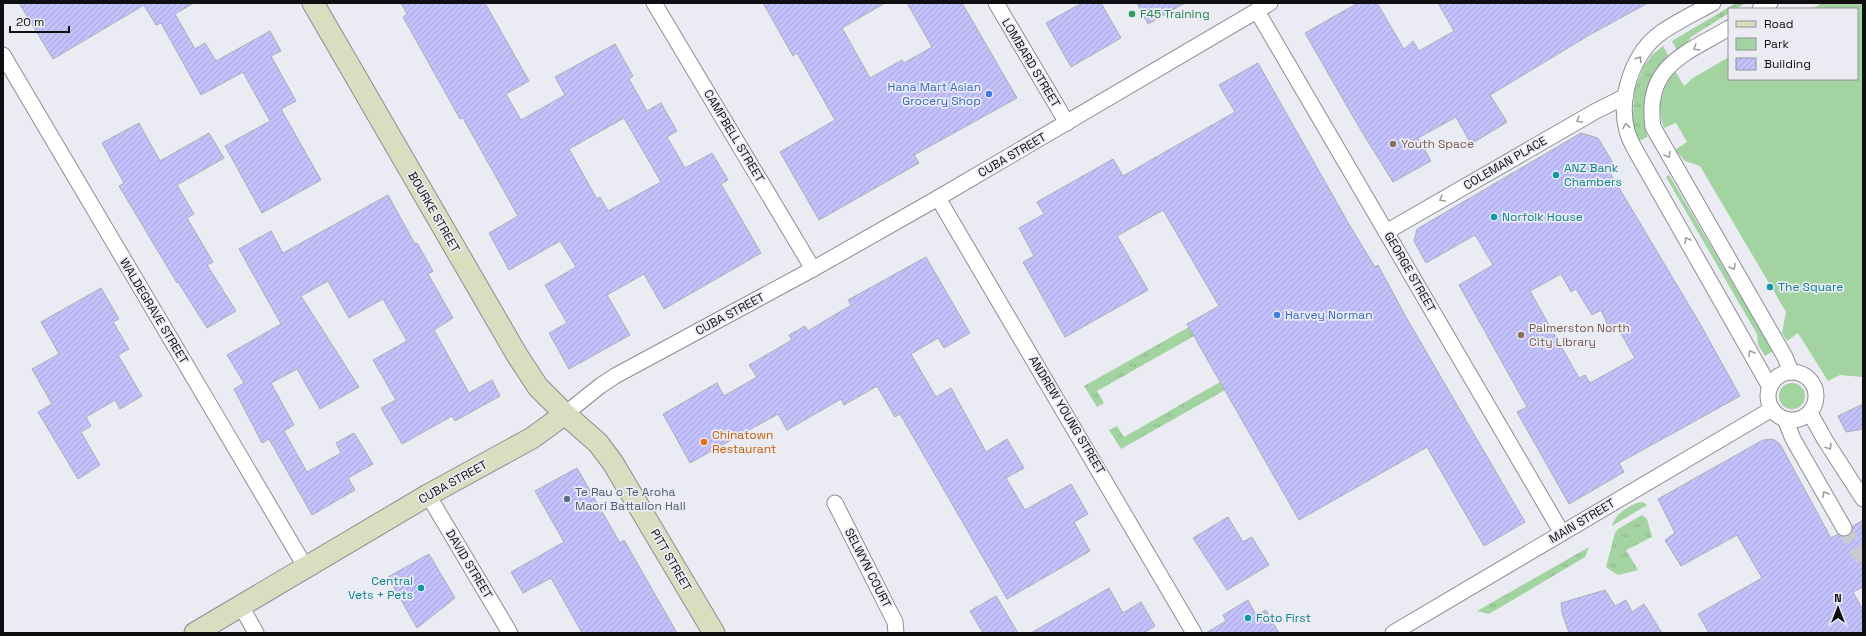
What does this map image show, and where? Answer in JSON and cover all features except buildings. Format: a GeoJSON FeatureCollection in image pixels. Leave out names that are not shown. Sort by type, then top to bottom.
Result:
{"type":"FeatureCollection","features":[{"type":"Feature","properties":{"kind":"main road"},"geometry":{"type":"LineString","coordinates":[[302,3],[324,23]]}},
{"type":"Feature","properties":{"kind":"main road","name":"BOURKE STREET"},"geometry":{"type":"LineString","coordinates":[[313,3],[517,355],[538,387],[566,414]]}},
{"type":"Feature","properties":{"kind":"main road","name":"CUBA STREET"},"geometry":{"type":"LineString","coordinates":[[195,633],[428,495],[532,438],[566,414]]}},
{"type":"Feature","properties":{"kind":"main road","name":"PITT STREET"},"geometry":{"type":"LineString","coordinates":[[566,414],[598,443],[613,463],[714,633]]}},
{"type":"Feature","properties":{"kind":"street","name":"CAMPBELL STREET"},"geometry":{"type":"LineString","coordinates":[[654,3],[813,269]]}},
{"type":"Feature","properties":{"kind":"street","name":"LOMBARD STREET"},"geometry":{"type":"LineString","coordinates":[[996,3],[1067,123]]}},
{"type":"Feature","properties":{"kind":"street","name":"CUBA STREET"},"geometry":{"type":"LineString","coordinates":[[566,414],[600,386],[615,376],[813,269],[938,198],[1270,3]]}},
{"type":"Feature","properties":{"kind":"street"},"geometry":{"type":"LineString","coordinates":[[1713,3],[1661,32],[1648,46],[1636,63],[1629,79],[1626,96],[1625,120],[1629,138],[1770,387],[1769,402],[1772,409],[1785,419],[1793,439],[1844,528]]}},
{"type":"Feature","properties":{"kind":"street","name":"GEORGE STREET"},"geometry":{"type":"LineString","coordinates":[[1257,11],[1562,533]]}},
{"type":"Feature","properties":{"kind":"street"},"geometry":{"type":"LineString","coordinates":[[1728,29],[1692,50],[1661,74],[1651,100],[1653,126],[1785,357],[1791,372]]}},
{"type":"Feature","properties":{"kind":"street","name":"WALDEGRAVE STREET"},"geometry":{"type":"LineString","coordinates":[[3,54],[306,568]]}},
{"type":"Feature","properties":{"kind":"street","name":"COLEMAN PLACE"},"geometry":{"type":"LineString","coordinates":[[1386,232],[1596,111],[1626,96]]}},
{"type":"Feature","properties":{"kind":"street","name":"ANDREW YOUNG STREET"},"geometry":{"type":"LineString","coordinates":[[938,198],[1194,633]]}},
{"type":"Feature","properties":{"kind":"street"},"geometry":{"type":"LineString","coordinates":[[1770,387],[1778,377],[1791,372],[1805,376],[1814,386],[1816,400],[1810,413],[1799,420],[1785,419]]}},
{"type":"Feature","properties":{"kind":"street","name":"MAIN STREET"},"geometry":{"type":"LineString","coordinates":[[1393,633],[1772,409]]}},
{"type":"Feature","properties":{"kind":"street"},"geometry":{"type":"LineString","coordinates":[[1810,413],[1825,440],[1863,499]]}},
{"type":"Feature","properties":{"kind":"street","name":"DAVID STREET"},"geometry":{"type":"LineString","coordinates":[[428,495],[510,633]]}},
{"type":"Feature","properties":{"kind":"street","name":"SELWYN COURT"},"geometry":{"type":"LineString","coordinates":[[835,503],[895,622],[896,633]]}},
{"type":"Feature","properties":{"kind":"street"},"geometry":{"type":"LineString","coordinates":[[241,606],[256,633]]}},
{"type":"Feature","properties":{"kind":"green space"},"geometry":{"type":"Polygon","coordinates":[[[1736,3],[1746,3],[1738,8],[1728,8],[1728,14],[1691,37],[1686,45],[1678,52],[1672,41],[1736,3]]]}},
{"type":"Feature","properties":{"kind":"green space"},"geometry":{"type":"Polygon","coordinates":[[[1822,3],[1863,3],[1863,377],[1840,375],[1828,381],[1798,333],[1787,341],[1782,333],[1786,312],[1700,166],[1685,161],[1675,150],[1687,142],[1676,123],[1664,128],[1661,113],[1664,91],[1675,71],[1684,86],[1693,78],[1728,58],[1728,80],[1858,80],[1858,8],[1814,8],[1822,3]]]}},
{"type":"Feature","properties":{"kind":"green space"},"geometry":{"type":"Polygon","coordinates":[[[1663,46],[1670,59],[1646,108],[1645,123],[1647,137],[1637,142],[1632,127],[1635,89],[1644,66],[1652,55],[1663,46]]]}},
{"type":"Feature","properties":{"kind":"green space"},"geometry":{"type":"Polygon","coordinates":[[[1669,175],[1773,351],[1765,356],[1758,345],[1757,334],[1666,177],[1669,175]]]}},
{"type":"Feature","properties":{"kind":"green space"},"geometry":{"type":"Polygon","coordinates":[[[1189,327],[1194,336],[1097,391],[1104,403],[1097,407],[1084,386],[1189,327]]]}},
{"type":"Feature","properties":{"kind":"green space"},"geometry":{"type":"Polygon","coordinates":[[[1220,382],[1225,390],[1121,449],[1109,430],[1117,426],[1124,437],[1220,382]]]}},
{"type":"Feature","properties":{"kind":"green space"},"geometry":{"type":"Polygon","coordinates":[[[1792,383],[1801,387],[1805,396],[1801,405],[1792,409],[1783,405],[1779,396],[1783,387],[1792,383]]]}},
{"type":"Feature","properties":{"kind":"green space"},"geometry":{"type":"Polygon","coordinates":[[[1643,502],[1647,505],[1612,526],[1616,517],[1620,513],[1634,504],[1643,502]]]}},
{"type":"Feature","properties":{"kind":"green space"},"geometry":{"type":"Polygon","coordinates":[[[1642,515],[1647,519],[1652,537],[1626,550],[1638,570],[1618,575],[1606,567],[1615,533],[1618,529],[1642,515]]]}},
{"type":"Feature","properties":{"kind":"green space"},"geometry":{"type":"Polygon","coordinates":[[[1589,547],[1585,557],[1489,614],[1477,611],[1589,547]]]}},
{"type":"Feature","properties":{"kind":"tunnel"},"geometry":{"type":"LineString","coordinates":[[1844,528],[1863,560]]}},
{"type":"Feature","properties":{"kind":"place","name":"F45 Training"},"geometry":{"type":"Point","coordinates":[1132,14]}},
{"type":"Feature","properties":{"kind":"place","name":"Hana Mart Asian Grocery Shop"},"geometry":{"type":"Point","coordinates":[989,94]}},
{"type":"Feature","properties":{"kind":"place","name":"Youth Space"},"geometry":{"type":"Point","coordinates":[1393,144]}},
{"type":"Feature","properties":{"kind":"place","name":"ANZ Bank Chambers"},"geometry":{"type":"Point","coordinates":[1556,175]}},
{"type":"Feature","properties":{"kind":"place","name":"Norfolk House"},"geometry":{"type":"Point","coordinates":[1494,217]}},
{"type":"Feature","properties":{"kind":"place","name":"The Square"},"geometry":{"type":"Point","coordinates":[1770,287]}},
{"type":"Feature","properties":{"kind":"place","name":"Harvey Norman"},"geometry":{"type":"Point","coordinates":[1277,315]}},
{"type":"Feature","properties":{"kind":"place","name":"Palmerston North City Library"},"geometry":{"type":"Point","coordinates":[1521,335]}},
{"type":"Feature","properties":{"kind":"place","name":"Chinatown Restaurant"},"geometry":{"type":"Point","coordinates":[704,442]}},
{"type":"Feature","properties":{"kind":"place","name":"Te Rau o Te Aroha Maori Battalion Hall"},"geometry":{"type":"Point","coordinates":[567,499]}},
{"type":"Feature","properties":{"kind":"place","name":"Central Vets + Pets"},"geometry":{"type":"Point","coordinates":[421,588]}},
{"type":"Feature","properties":{"kind":"place","name":"Foto First"},"geometry":{"type":"Point","coordinates":[1248,618]}}]}
